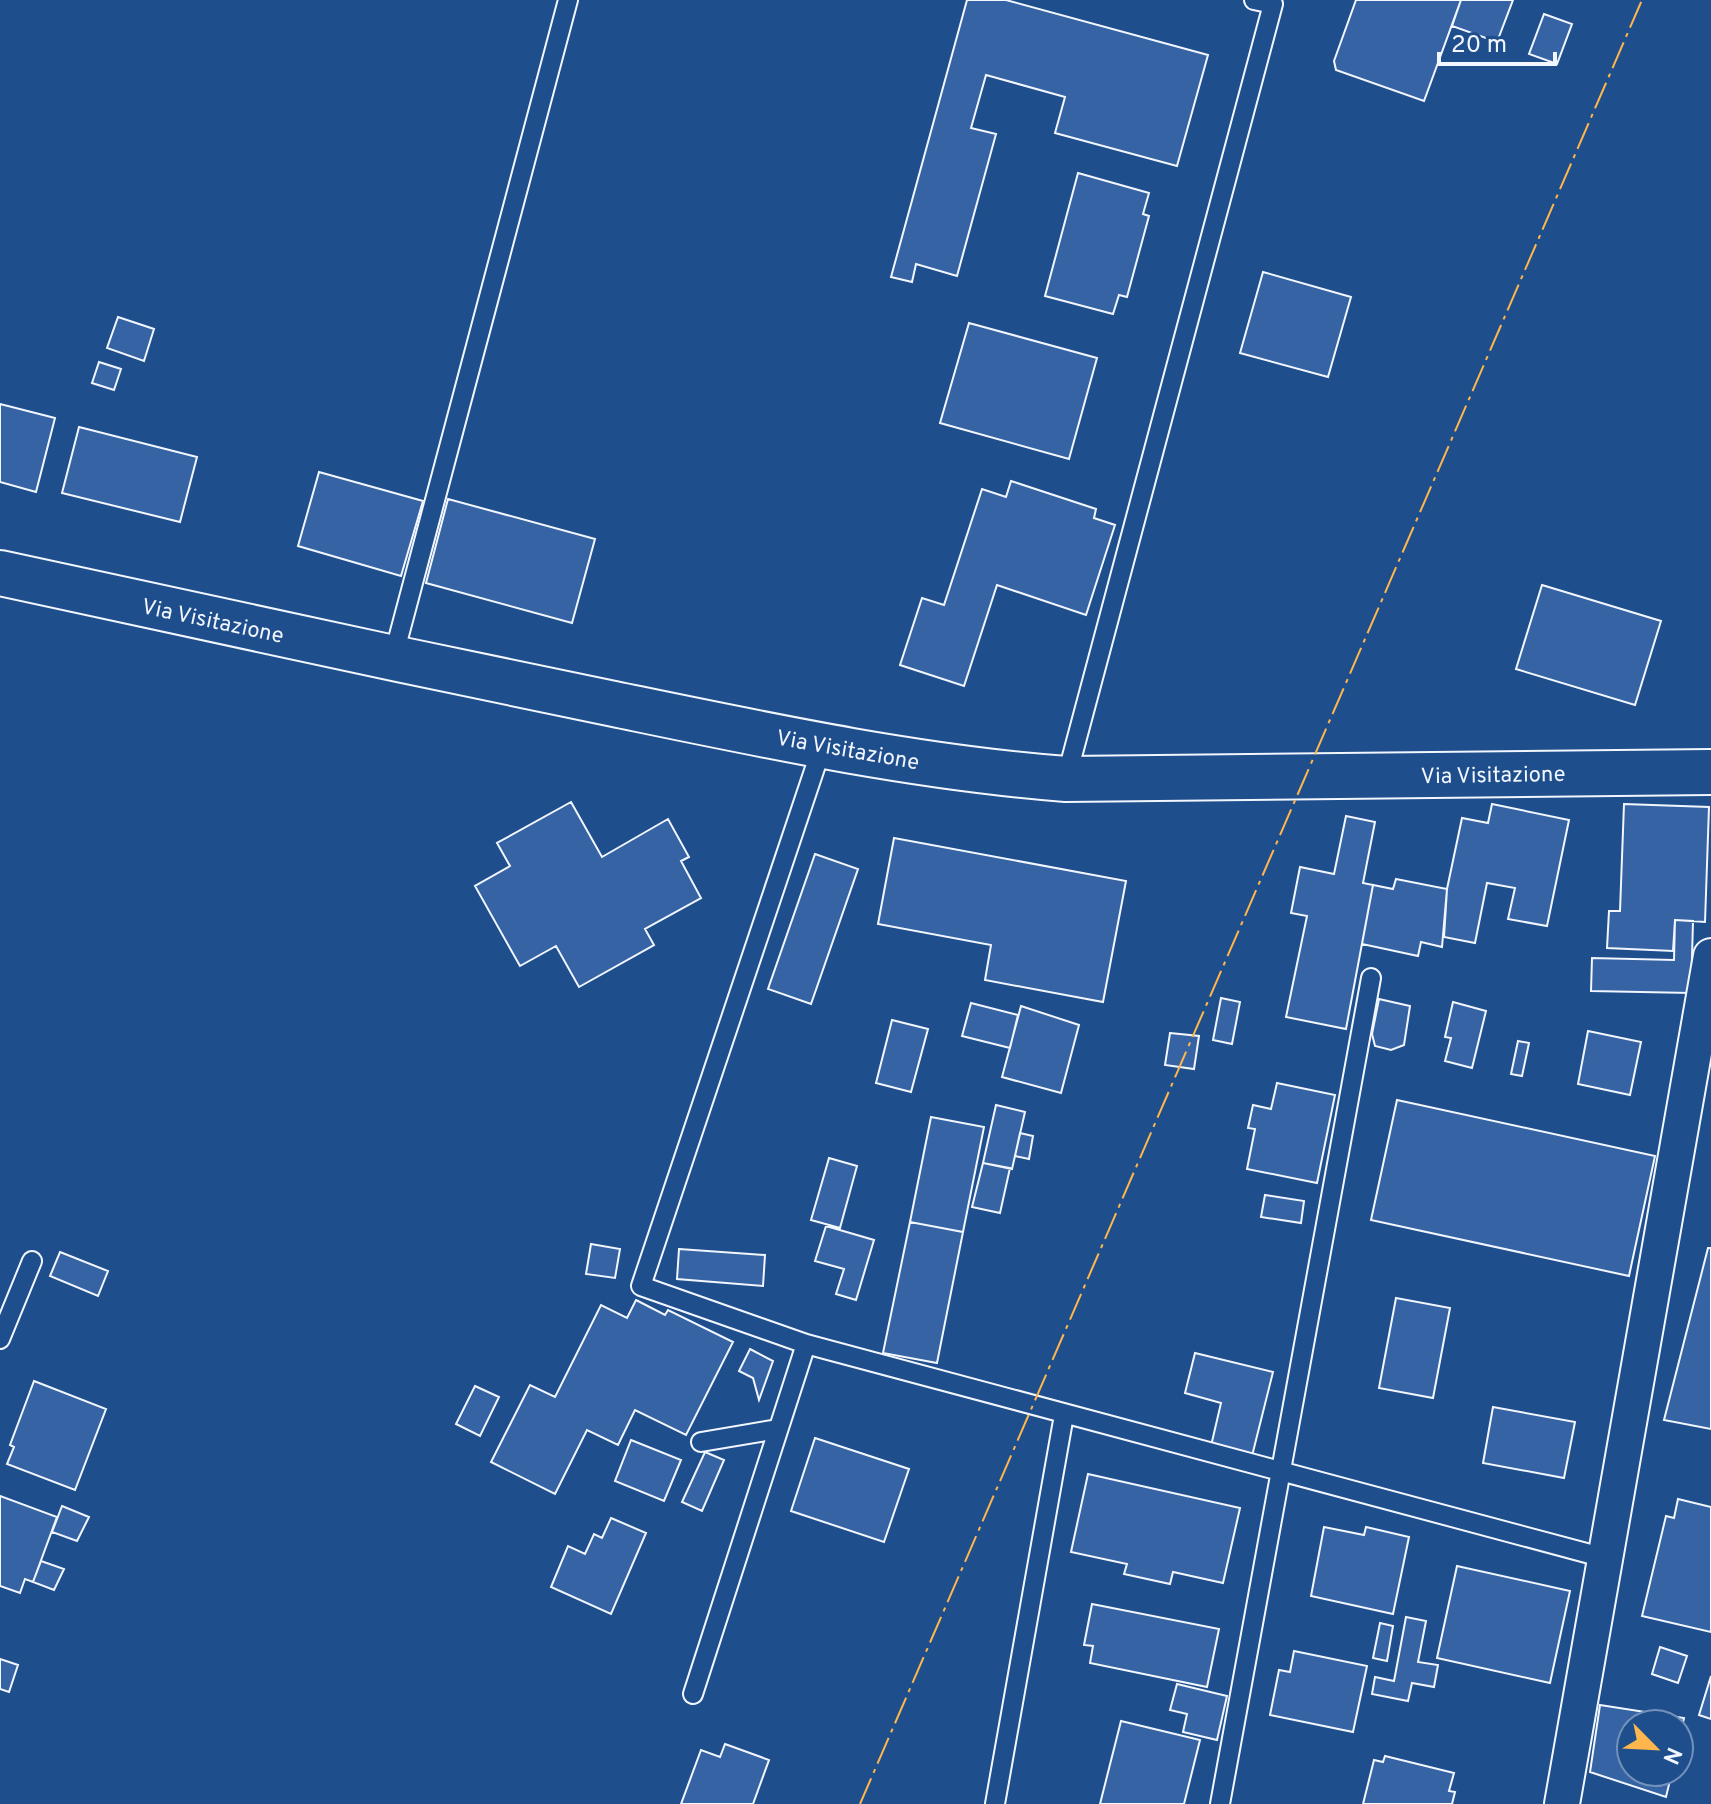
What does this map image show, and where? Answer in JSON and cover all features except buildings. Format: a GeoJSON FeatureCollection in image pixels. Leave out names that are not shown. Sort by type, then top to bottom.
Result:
{"type":"FeatureCollection","features":[{"type":"Feature","properties":{"kind":"street","name":"Via Visitazione"},"geometry":{"type":"LineString","coordinates":[[0,573],[393,659],[822,747],[992,773],[1066,779],[1711,772]]}},
{"type":"Feature","properties":{"kind":"street"},"geometry":{"type":"LineString","coordinates":[[1562,1804],[1711,956]]}},
{"type":"Feature","properties":{"kind":"lane"},"geometry":{"type":"LineString","coordinates":[[393,659],[568,0]]}},
{"type":"Feature","properties":{"kind":"lane"},"geometry":{"type":"LineString","coordinates":[[1066,779],[1273,4],[1254,0]]}},
{"type":"Feature","properties":{"kind":"lane"},"geometry":{"type":"LineString","coordinates":[[822,747],[641,1286],[806,1344],[1605,1558]]}},
{"type":"Feature","properties":{"kind":"lane"},"geometry":{"type":"LineString","coordinates":[[1220,1804],[1371,978]]}},
{"type":"Feature","properties":{"kind":"lane"},"geometry":{"type":"LineString","coordinates":[[0,1339],[32,1261]]}},
{"type":"Feature","properties":{"kind":"lane"},"geometry":{"type":"LineString","coordinates":[[693,1694],[806,1344]]}},
{"type":"Feature","properties":{"kind":"lane"},"geometry":{"type":"LineString","coordinates":[[995,1804],[1064,1415]]}},
{"type":"Feature","properties":{"kind":"lane"},"geometry":{"type":"LineString","coordinates":[[701,1442],[778,1429]]}},
{"type":"Feature","properties":{"kind":"power"},"geometry":{"type":"LineString","coordinates":[[860,1804],[1642,0]]}}]}
